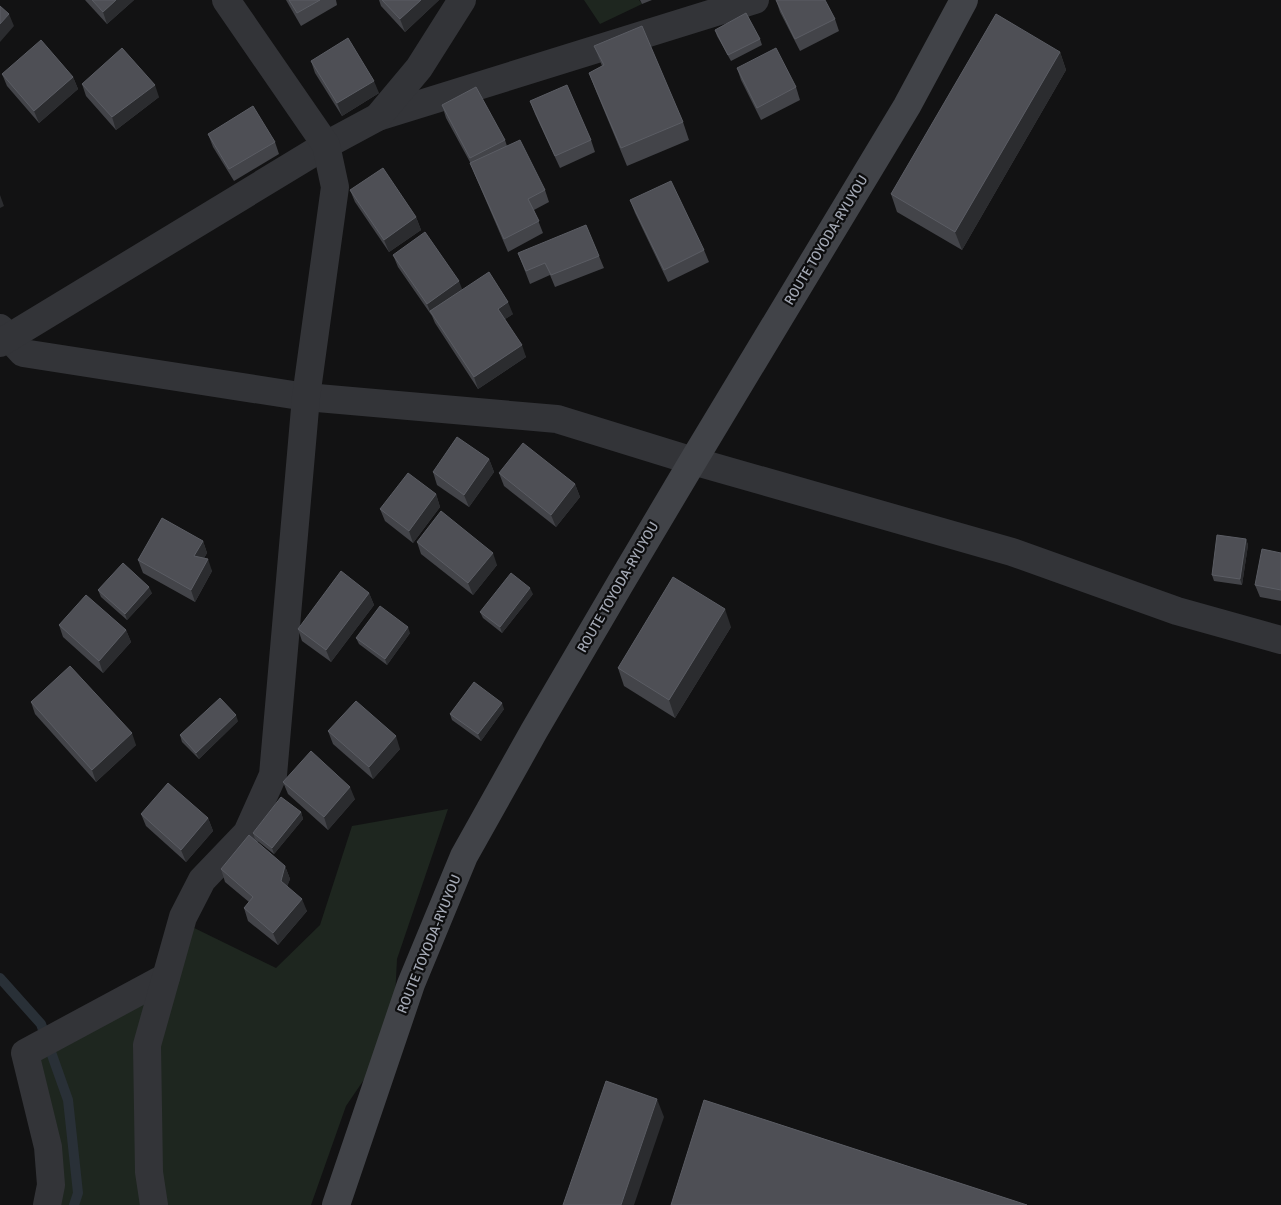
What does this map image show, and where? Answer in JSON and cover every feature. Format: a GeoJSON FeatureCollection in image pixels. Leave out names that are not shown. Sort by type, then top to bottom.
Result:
{"type":"FeatureCollection","features":[{"type":"Feature","properties":{"kind":"main road","name":"ROUTE TOYODA-RYUYOU"},"geometry":{"type":"LineString","coordinates":[[336,1205],[411,984],[464,856],[534,731],[693,461],[907,106],[964,0]]}},
{"type":"Feature","properties":{"kind":"street"},"geometry":{"type":"LineString","coordinates":[[154,1205],[149,1172],[147,1044],[183,917],[202,880],[247,833],[274,775],[306,397],[336,187],[326,145],[226,0]]}},
{"type":"Feature","properties":{"kind":"street"},"geometry":{"type":"LineString","coordinates":[[378,117],[419,68],[462,0]]}},
{"type":"Feature","properties":{"kind":"street"},"geometry":{"type":"LineString","coordinates":[[755,0],[378,117],[326,145],[3,336],[23,353],[306,397],[558,419],[693,461],[1012,552],[1177,611],[1281,640]]}},
{"type":"Feature","properties":{"kind":"street"},"geometry":{"type":"LineString","coordinates":[[47,1205],[52,1185],[48,1147],[24,1053],[166,977]]}},
{"type":"Feature","properties":{"kind":"shaded area"},"geometry":{"type":"Polygon","coordinates":[[[584,0],[639,0],[642,4],[600,24],[584,0]]]}},
{"type":"Feature","properties":{"kind":"shaded area"},"geometry":{"type":"Polygon","coordinates":[[[448,809],[397,959],[393,1037],[346,1106],[311,1205],[45,1205],[28,1066],[166,977],[182,922],[276,968],[320,925],[352,826],[448,809]]]}},
{"type":"Feature","properties":{"kind":"building"},"geometry":{"type":"Polygon","coordinates":[[[92,0],[116,0],[103,12],[92,0]]]}},
{"type":"Feature","properties":{"kind":"building"},"geometry":{"type":"Polygon","coordinates":[[[289,0],[320,0],[297,13],[289,0]]]}},
{"type":"Feature","properties":{"kind":"building"},"geometry":{"type":"Polygon","coordinates":[[[382,0],[421,0],[400,19],[382,0]]]}},
{"type":"Feature","properties":{"kind":"building"},"geometry":{"type":"Polygon","coordinates":[[[776,0],[825,0],[835,19],[795,39],[776,0]]]}},
{"type":"Feature","properties":{"kind":"building"},"geometry":{"type":"Polygon","coordinates":[[[0,6],[9,14],[0,24],[0,6]]]}},
{"type":"Feature","properties":{"kind":"building"},"geometry":{"type":"Polygon","coordinates":[[[746,13],[760,39],[728,55],[715,30],[746,13]]]}},
{"type":"Feature","properties":{"kind":"building"},"geometry":{"type":"Polygon","coordinates":[[[996,14],[1060,52],[955,232],[891,194],[996,14]]]}},
{"type":"Feature","properties":{"kind":"building"},"geometry":{"type":"Polygon","coordinates":[[[642,26],[683,122],[621,148],[589,73],[604,65],[594,46],[642,26]]]}},
{"type":"Feature","properties":{"kind":"building"},"geometry":{"type":"Polygon","coordinates":[[[348,38],[374,81],[337,103],[311,61],[348,38]]]}},
{"type":"Feature","properties":{"kind":"building"},"geometry":{"type":"Polygon","coordinates":[[[41,40],[73,77],[34,111],[2,74],[41,40]]]}},
{"type":"Feature","properties":{"kind":"building"},"geometry":{"type":"Polygon","coordinates":[[[122,48],[155,85],[112,117],[82,84],[122,48]]]}},
{"type":"Feature","properties":{"kind":"building"},"geometry":{"type":"Polygon","coordinates":[[[776,48],[796,87],[757,108],[737,68],[776,48]]]}},
{"type":"Feature","properties":{"kind":"building"},"geometry":{"type":"Polygon","coordinates":[[[567,85],[591,140],[555,156],[530,101],[567,85]]]}},
{"type":"Feature","properties":{"kind":"building"},"geometry":{"type":"Polygon","coordinates":[[[476,87],[505,140],[470,158],[442,105],[476,87]]]}},
{"type":"Feature","properties":{"kind":"building"},"geometry":{"type":"Polygon","coordinates":[[[253,106],[275,142],[229,169],[208,134],[253,106]]]}},
{"type":"Feature","properties":{"kind":"building"},"geometry":{"type":"Polygon","coordinates":[[[520,140],[545,190],[528,199],[539,221],[504,239],[470,163],[520,140]]]}},
{"type":"Feature","properties":{"kind":"building"},"geometry":{"type":"Polygon","coordinates":[[[383,168],[416,217],[384,240],[350,190],[383,168]]]}},
{"type":"Feature","properties":{"kind":"building"},"geometry":{"type":"Polygon","coordinates":[[[671,181],[704,250],[664,270],[630,200],[671,181]]]}},
{"type":"Feature","properties":{"kind":"building"},"geometry":{"type":"Polygon","coordinates":[[[586,225],[599,256],[551,275],[545,263],[526,271],[518,253],[586,225]]]}},
{"type":"Feature","properties":{"kind":"building"},"geometry":{"type":"Polygon","coordinates":[[[425,232],[459,281],[427,304],[393,255],[425,232]]]}},
{"type":"Feature","properties":{"kind":"building"},"geometry":{"type":"Polygon","coordinates":[[[489,272],[508,302],[498,309],[522,345],[474,377],[430,311],[489,272]]]}},
{"type":"Feature","properties":{"kind":"building"},"geometry":{"type":"Polygon","coordinates":[[[457,437],[489,459],[464,495],[433,472],[457,437]]]}},
{"type":"Feature","properties":{"kind":"building"},"geometry":{"type":"Polygon","coordinates":[[[523,443],[575,484],[551,515],[499,473],[523,443]]]}},
{"type":"Feature","properties":{"kind":"building"},"geometry":{"type":"Polygon","coordinates":[[[408,473],[436,494],[409,531],[380,509],[408,473]]]}},
{"type":"Feature","properties":{"kind":"building"},"geometry":{"type":"Polygon","coordinates":[[[441,511],[493,553],[468,583],[417,542],[441,511]]]}},
{"type":"Feature","properties":{"kind":"building"},"geometry":{"type":"Polygon","coordinates":[[[162,518],[203,541],[194,556],[208,559],[191,590],[138,560],[162,518]]]}},
{"type":"Feature","properties":{"kind":"building"},"geometry":{"type":"Polygon","coordinates":[[[1217,535],[1246,539],[1240,579],[1212,575],[1217,535]]]}},
{"type":"Feature","properties":{"kind":"building"},"geometry":{"type":"Polygon","coordinates":[[[1262,549],[1281,553],[1281,590],[1255,585],[1262,549]]]}},
{"type":"Feature","properties":{"kind":"building"},"geometry":{"type":"Polygon","coordinates":[[[123,563],[149,587],[125,614],[98,590],[123,563]]]}},
{"type":"Feature","properties":{"kind":"building"},"geometry":{"type":"Polygon","coordinates":[[[341,571],[369,593],[326,650],[298,629],[341,571]]]}},
{"type":"Feature","properties":{"kind":"building"},"geometry":{"type":"Polygon","coordinates":[[[511,573],[530,588],[500,627],[480,612],[511,573]]]}},
{"type":"Feature","properties":{"kind":"building"},"geometry":{"type":"Polygon","coordinates":[[[673,577],[725,609],[669,700],[618,668],[673,577]]]}},
{"type":"Feature","properties":{"kind":"building"},"geometry":{"type":"Polygon","coordinates":[[[86,595],[126,630],[99,661],[59,625],[86,595]]]}},
{"type":"Feature","properties":{"kind":"building"},"geometry":{"type":"Polygon","coordinates":[[[380,606],[408,627],[385,659],[356,638],[380,606]]]}},
{"type":"Feature","properties":{"kind":"building"},"geometry":{"type":"Polygon","coordinates":[[[70,666],[132,733],[92,770],[31,702],[70,666]]]}},
{"type":"Feature","properties":{"kind":"building"},"geometry":{"type":"Polygon","coordinates":[[[474,682],[502,703],[478,734],[450,714],[474,682]]]}},
{"type":"Feature","properties":{"kind":"building"},"geometry":{"type":"Polygon","coordinates":[[[220,698],[236,715],[196,753],[180,735],[220,698]]]}},
{"type":"Feature","properties":{"kind":"building"},"geometry":{"type":"Polygon","coordinates":[[[356,701],[396,736],[369,767],[328,731],[356,701]]]}},
{"type":"Feature","properties":{"kind":"building"},"geometry":{"type":"Polygon","coordinates":[[[311,751],[350,787],[324,817],[283,782],[311,751]]]}},
{"type":"Feature","properties":{"kind":"building"},"geometry":{"type":"Polygon","coordinates":[[[168,783],[208,818],[181,850],[141,814],[168,783]]]}},
{"type":"Feature","properties":{"kind":"building"},"geometry":{"type":"Polygon","coordinates":[[[281,797],[301,812],[272,848],[253,833],[281,797]]]}},
{"type":"Feature","properties":{"kind":"building"},"geometry":{"type":"Polygon","coordinates":[[[249,835],[285,866],[281,881],[302,899],[273,933],[244,908],[253,897],[221,869],[249,835]]]}},
{"type":"Feature","properties":{"kind":"building"},"geometry":{"type":"Polygon","coordinates":[[[606,1081],[657,1099],[621,1205],[563,1205],[606,1081]]]}},
{"type":"Feature","properties":{"kind":"building"},"geometry":{"type":"Polygon","coordinates":[[[704,1100],[1027,1205],[671,1205],[704,1100]]]}},
{"type":"Feature","properties":{"kind":"waterway"},"geometry":{"type":"LineString","coordinates":[[0,978],[41,1024],[68,1100],[78,1193],[74,1205]]}}]}
